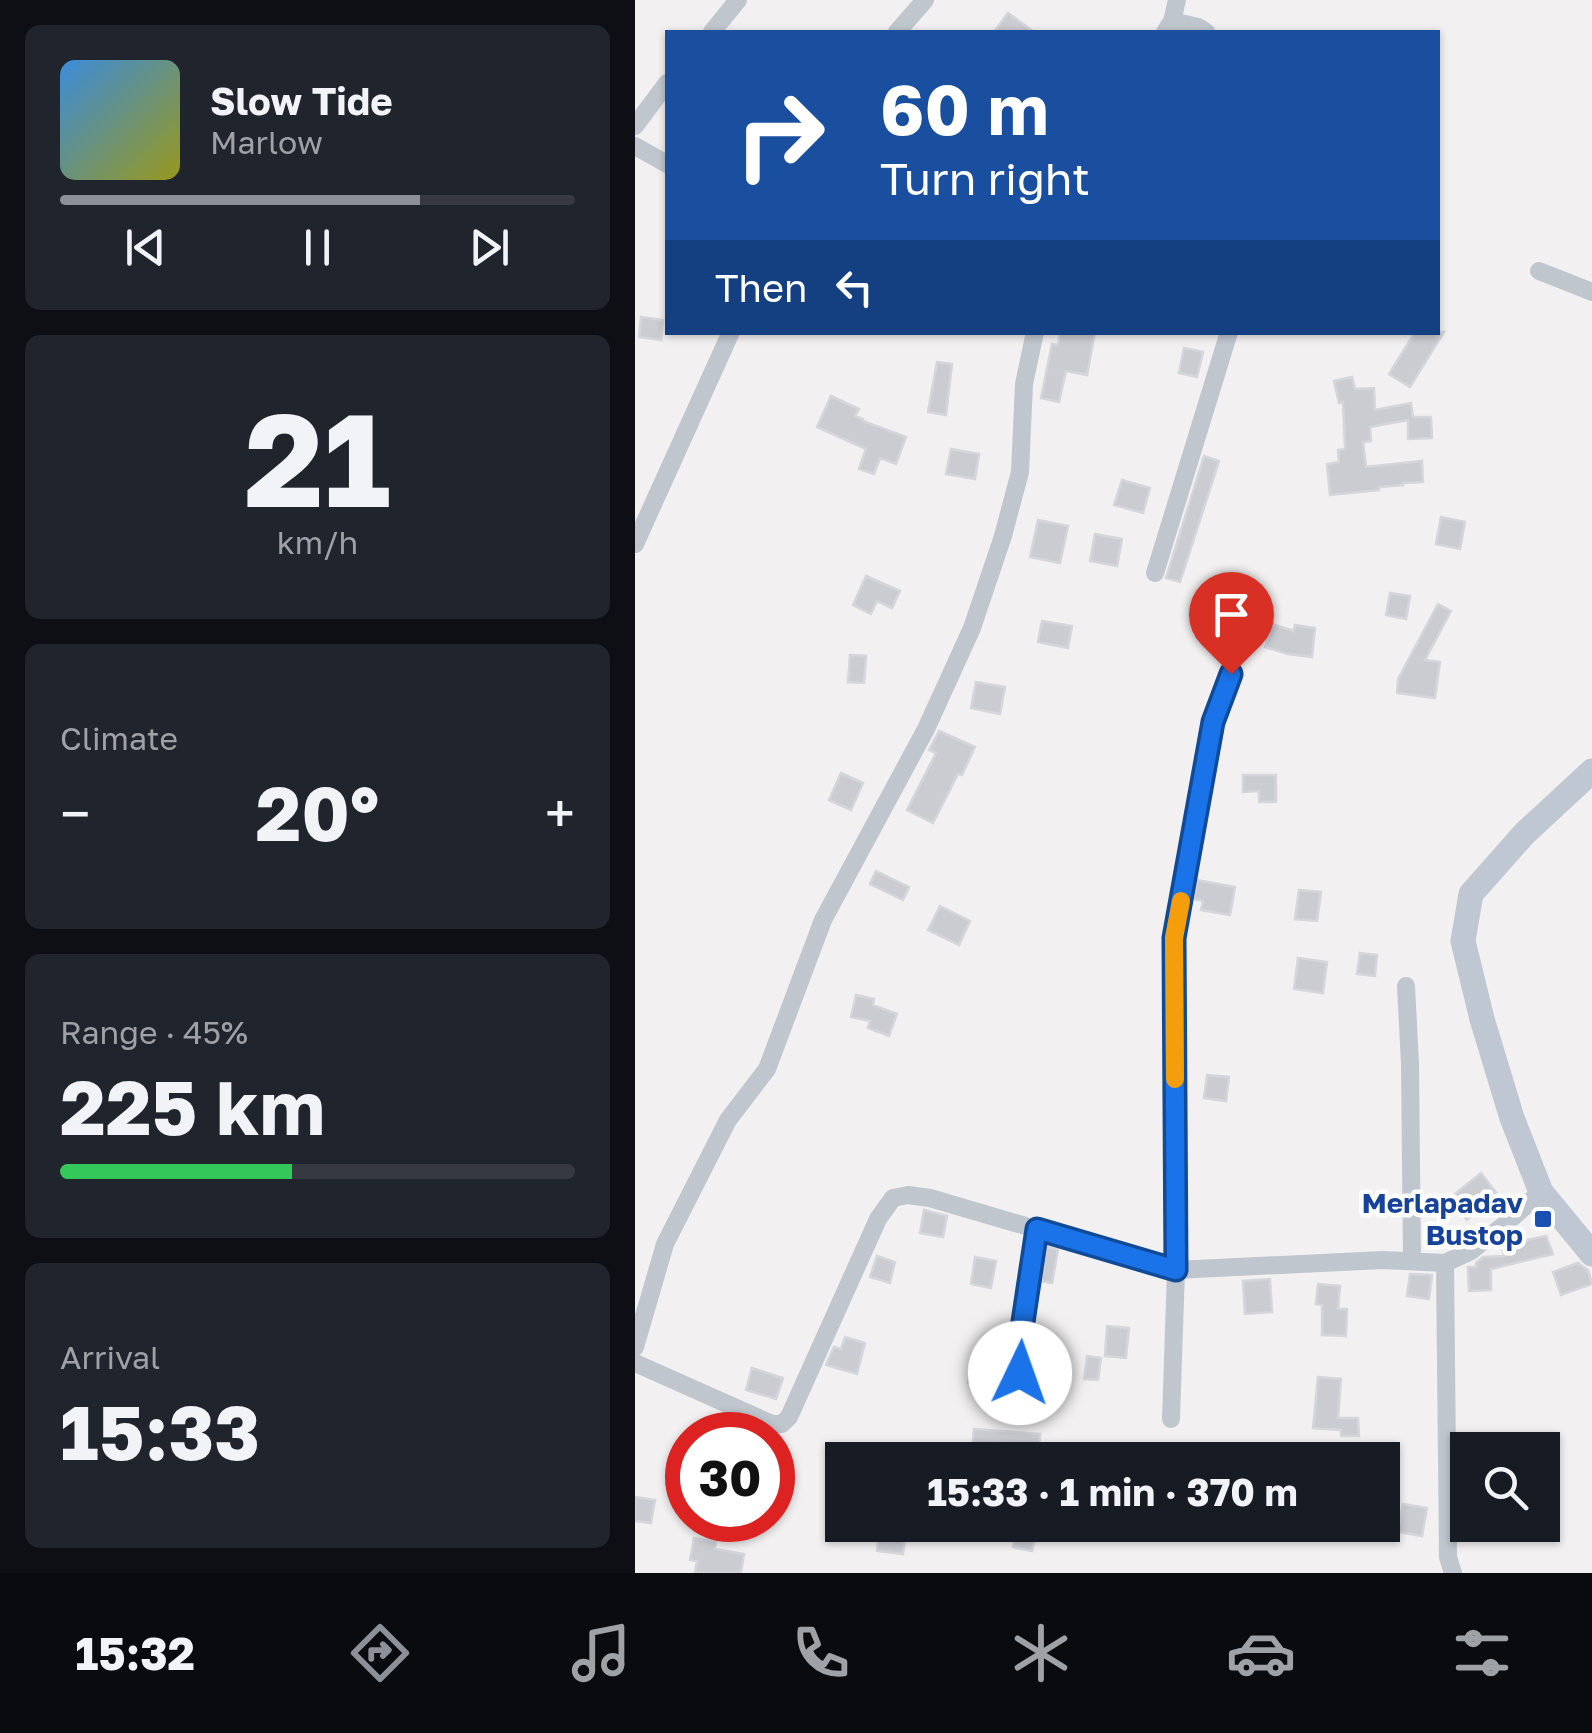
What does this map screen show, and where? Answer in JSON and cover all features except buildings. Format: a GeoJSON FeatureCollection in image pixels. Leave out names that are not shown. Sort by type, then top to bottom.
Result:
{"type":"FeatureCollection","features":[{"type":"Feature","properties":{"kind":"main road"},"geometry":{"type":"LineString","coordinates":[[1592,771],[1525,834],[1471,894],[1463,941],[1512,1118],[1541,1192],[1592,1254]]}},
{"type":"Feature","properties":{"kind":"street"},"geometry":{"type":"LineString","coordinates":[[713,30],[738,0]]}},
{"type":"Feature","properties":{"kind":"street"},"geometry":{"type":"LineString","coordinates":[[899,30],[925,0]]}},
{"type":"Feature","properties":{"kind":"street"},"geometry":{"type":"LineString","coordinates":[[1177,0],[1169,27],[1203,30]]}},
{"type":"Feature","properties":{"kind":"street"},"geometry":{"type":"LineString","coordinates":[[635,126],[665,87]]}},
{"type":"Feature","properties":{"kind":"street"},"geometry":{"type":"LineString","coordinates":[[635,146],[665,163]]}},
{"type":"Feature","properties":{"kind":"street"},"geometry":{"type":"LineString","coordinates":[[1539,271],[1592,292]]}},
{"type":"Feature","properties":{"kind":"street"},"geometry":{"type":"LineString","coordinates":[[635,544],[730,335]]}},
{"type":"Feature","properties":{"kind":"street"},"geometry":{"type":"LineString","coordinates":[[635,1348],[665,1244],[728,1120],[767,1069],[823,920],[926,729],[972,628],[1021,472],[1024,384],[1034,335]]}},
{"type":"Feature","properties":{"kind":"street"},"geometry":{"type":"LineString","coordinates":[[1155,573],[1228,335]]}},
{"type":"Feature","properties":{"kind":"street"},"geometry":{"type":"LineString","coordinates":[[1171,1418],[1176,1270],[1174,938],[1213,722],[1231,674]]}},
{"type":"Feature","properties":{"kind":"street"},"geometry":{"type":"LineString","coordinates":[[1406,986],[1412,1261]]}},
{"type":"Feature","properties":{"kind":"street"},"geometry":{"type":"LineString","coordinates":[[635,1363],[772,1424],[782,1424],[789,1417],[878,1218],[893,1198],[907,1195],[930,1198],[1176,1270],[1383,1260],[1445,1262],[1471,1251],[1541,1192]]}},
{"type":"Feature","properties":{"kind":"street"},"geometry":{"type":"LineString","coordinates":[[1020,1373],[1021,1335],[1037,1229]]}},
{"type":"Feature","properties":{"kind":"street"},"geometry":{"type":"LineString","coordinates":[[1445,1262],[1448,1558],[1453,1573]]}},
{"type":"Feature","properties":{"kind":"slow traffic"},"geometry":{"type":"LineString","coordinates":[[1175,1079],[1174,938],[1181,901]]}},
{"type":"Feature","properties":{"kind":"place","name":"Merlapadav Bustop"},"geometry":{"type":"Point","coordinates":[1543,1219]}},
{"type":"Feature","properties":{"kind":"route"},"geometry":{"type":"LineString","coordinates":[[1020,1373],[1021,1335],[1037,1229],[1176,1270],[1174,938],[1213,722],[1231,674]]}}]}
